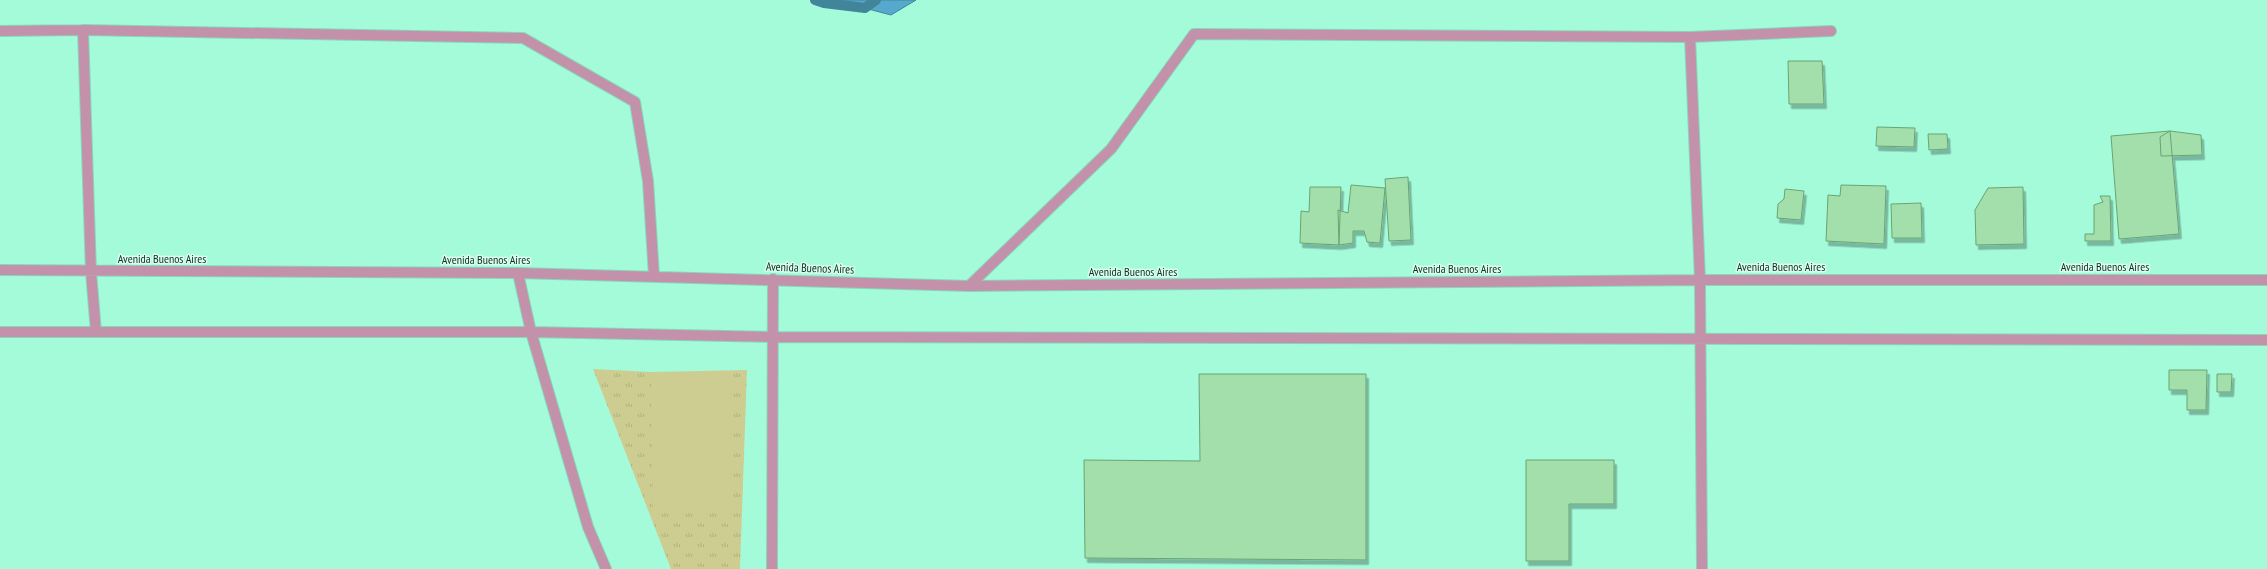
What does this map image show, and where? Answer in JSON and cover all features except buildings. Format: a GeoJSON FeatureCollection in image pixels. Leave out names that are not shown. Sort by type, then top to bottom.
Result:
{"type":"FeatureCollection","features":[{"type":"Feature","properties":{"kind":"street"},"geometry":{"type":"LineString","coordinates":[[83,30],[91,272],[96,332]]}},
{"type":"Feature","properties":{"kind":"street"},"geometry":{"type":"LineString","coordinates":[[0,31],[83,30],[523,38],[635,102],[648,181],[654,276]]}},
{"type":"Feature","properties":{"kind":"street"},"geometry":{"type":"LineString","coordinates":[[969,286],[1111,149],[1194,34],[1690,37],[1831,31]]}},
{"type":"Feature","properties":{"kind":"street"},"geometry":{"type":"LineString","coordinates":[[1690,37],[1700,280],[1702,569]]}},
{"type":"Feature","properties":{"kind":"street","name":"Avenida Buenos Aires"},"geometry":{"type":"LineString","coordinates":[[0,270],[91,272],[518,273],[773,279],[969,286],[1700,280],[2267,280]]}},
{"type":"Feature","properties":{"kind":"street"},"geometry":{"type":"LineString","coordinates":[[518,273],[531,332],[588,527],[606,569]]}},
{"type":"Feature","properties":{"kind":"street"},"geometry":{"type":"LineString","coordinates":[[772,569],[773,279]]}},
{"type":"Feature","properties":{"kind":"street"},"geometry":{"type":"LineString","coordinates":[[0,332],[531,332],[773,337],[2267,340]]}},
{"type":"Feature","properties":{"kind":"green space"},"geometry":{"type":"Polygon","coordinates":[[[593,369],[651,372],[747,370],[740,569],[671,569],[593,369]]]}},
{"type":"Feature","properties":{"kind":"green space"},"geometry":{"type":"Polygon","coordinates":[[[651,372],[730,372],[733,509],[653,510],[651,372]]]}},
{"type":"Feature","properties":{"kind":"water"},"geometry":{"type":"Polygon","coordinates":[[[834,0],[916,0],[891,15],[834,0]]]}},
{"type":"Feature","properties":{"kind":"waterway"},"geometry":{"type":"LineString","coordinates":[[815,0],[824,3],[865,8],[876,0]]}}]}
